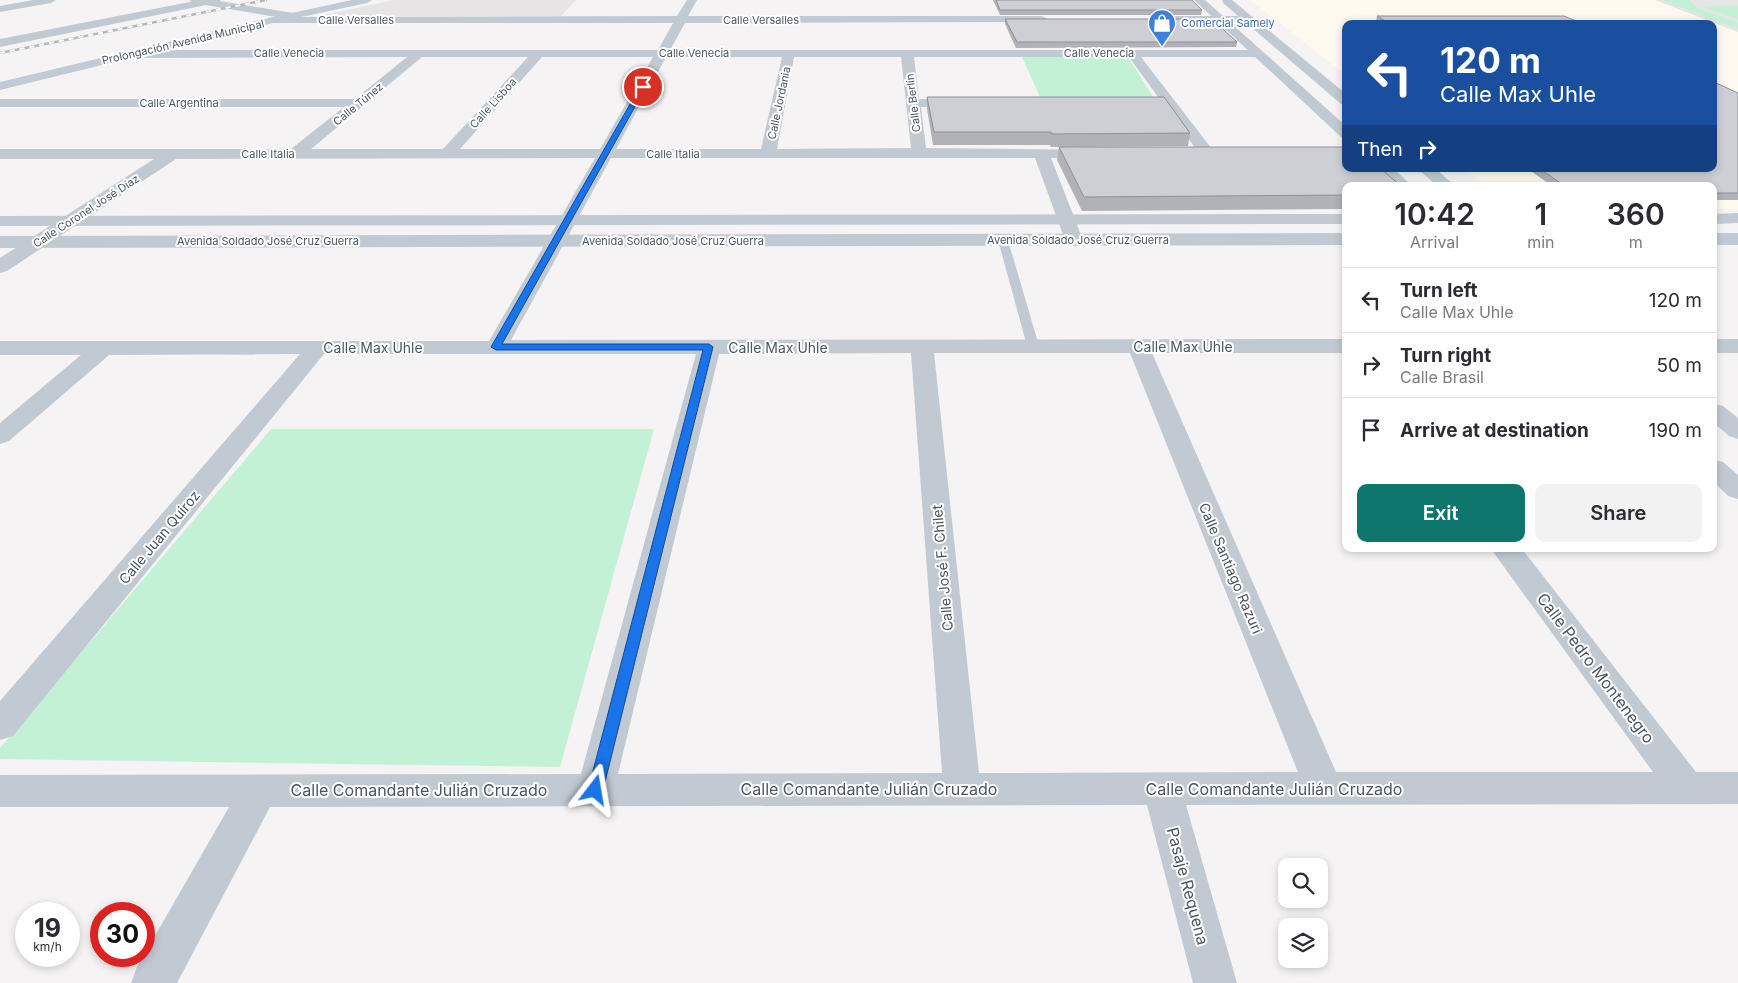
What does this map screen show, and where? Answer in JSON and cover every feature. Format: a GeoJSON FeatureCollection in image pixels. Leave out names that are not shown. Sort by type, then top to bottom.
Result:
{"type":"FeatureCollection","features":[{"type":"Feature","properties":{"kind":"main road","name":"Prolongación Avenida Municipal"},"geometry":{"type":"LineString","coordinates":[[0,86],[273,20],[367,0]]}},
{"type":"Feature","properties":{"kind":"street"},"geometry":{"type":"LineString","coordinates":[[0,9],[52,0]]}},
{"type":"Feature","properties":{"kind":"street"},"geometry":{"type":"LineString","coordinates":[[496,347],[692,0]]}},
{"type":"Feature","properties":{"kind":"street"},"geometry":{"type":"LineString","coordinates":[[1199,0],[1342,130]]}},
{"type":"Feature","properties":{"kind":"street"},"geometry":{"type":"LineString","coordinates":[[1226,0],[1342,98]]}},
{"type":"Feature","properties":{"kind":"street"},"geometry":{"type":"LineString","coordinates":[[0,43],[205,1],[293,16]]}},
{"type":"Feature","properties":{"kind":"street"},"geometry":{"type":"LineString","coordinates":[[986,6],[992,24]]}},
{"type":"Feature","properties":{"kind":"street"},"geometry":{"type":"LineString","coordinates":[[566,20],[579,7]]}},
{"type":"Feature","properties":{"kind":"street"},"geometry":{"type":"LineString","coordinates":[[1163,19],[1249,19]]}},
{"type":"Feature","properties":{"kind":"street","name":"Calle Versalles"},"geometry":{"type":"LineString","coordinates":[[273,20],[681,20],[992,24],[1058,20]]}},
{"type":"Feature","properties":{"kind":"street","name":"Calle Venecia"},"geometry":{"type":"LineString","coordinates":[[132,54],[907,53],[1002,49],[1132,53],[1257,52]]}},
{"type":"Feature","properties":{"kind":"street","name":"Calle Túnez"},"geometry":{"type":"LineString","coordinates":[[295,154],[420,53]]}},
{"type":"Feature","properties":{"kind":"street","name":"Calle Lisboa"},"geometry":{"type":"LineString","coordinates":[[447,154],[538,53]]}},
{"type":"Feature","properties":{"kind":"street","name":"Calle Jordania"},"geometry":{"type":"LineString","coordinates":[[768,153],[789,53]]}},
{"type":"Feature","properties":{"kind":"street","name":"Calle Berlín"},"geometry":{"type":"LineString","coordinates":[[907,53],[919,153]]}},
{"type":"Feature","properties":{"kind":"street"},"geometry":{"type":"LineString","coordinates":[[1132,53],[1208,153]]}},
{"type":"Feature","properties":{"kind":"street","name":"Calle Argentina"},"geometry":{"type":"LineString","coordinates":[[0,103],[359,103]]}},
{"type":"Feature","properties":{"kind":"street"},"geometry":{"type":"LineString","coordinates":[[913,103],[982,103]]}},
{"type":"Feature","properties":{"kind":"street"},"geometry":{"type":"LineString","coordinates":[[1150,103],[1170,103]]}},
{"type":"Feature","properties":{"kind":"street"},"geometry":{"type":"LineString","coordinates":[[1041,153],[1074,240]]}},
{"type":"Feature","properties":{"kind":"street","name":"Calle Italia"},"geometry":{"type":"LineString","coordinates":[[0,154],[1109,153]]}},
{"type":"Feature","properties":{"kind":"street"},"geometry":{"type":"LineString","coordinates":[[1188,153],[1227,153]]}},
{"type":"Feature","properties":{"kind":"street","name":"Calle Coronel José Díaz"},"geometry":{"type":"LineString","coordinates":[[0,267],[172,154]]}},
{"type":"Feature","properties":{"kind":"street"},"geometry":{"type":"LineString","coordinates":[[1388,172],[1400,182]]}},
{"type":"Feature","properties":{"kind":"street"},"geometry":{"type":"LineString","coordinates":[[1430,172],[1442,182]]}},
{"type":"Feature","properties":{"kind":"street"},"geometry":{"type":"LineString","coordinates":[[1717,218],[1738,218]]}},
{"type":"Feature","properties":{"kind":"street","name":"Avenida Soldado José Cruz Guerra"},"geometry":{"type":"LineString","coordinates":[[0,221],[1342,219]]}},
{"type":"Feature","properties":{"kind":"street"},"geometry":{"type":"LineString","coordinates":[[1717,239],[1738,239]]}},
{"type":"Feature","properties":{"kind":"street","name":"Avenida Soldado José Cruz Guerra"},"geometry":{"type":"LineString","coordinates":[[0,242],[1342,240]]}},
{"type":"Feature","properties":{"kind":"street","name":"Calle José F. Chilet"},"geometry":{"type":"LineString","coordinates":[[922,346],[962,789]]}},
{"type":"Feature","properties":{"kind":"street","name":"Calle Santiago Razuri"},"geometry":{"type":"LineString","coordinates":[[1138,346],[1324,789]]}},
{"type":"Feature","properties":{"kind":"street","name":"Calle Max Uhle"},"geometry":{"type":"LineString","coordinates":[[0,348],[1342,346]]}},
{"type":"Feature","properties":{"kind":"street"},"geometry":{"type":"LineString","coordinates":[[1717,346],[1738,346]]}},
{"type":"Feature","properties":{"kind":"street","name":"Calle Juan Quiroz"},"geometry":{"type":"LineString","coordinates":[[0,726],[318,347]]}},
{"type":"Feature","properties":{"kind":"street"},"geometry":{"type":"LineString","coordinates":[[595,790],[709,347]]}},
{"type":"Feature","properties":{"kind":"street"},"geometry":{"type":"LineString","coordinates":[[0,436],[103,348]]}},
{"type":"Feature","properties":{"kind":"street"},"geometry":{"type":"LineString","coordinates":[[1717,414],[1738,431]]}},
{"type":"Feature","properties":{"kind":"street"},"geometry":{"type":"LineString","coordinates":[[1717,471],[1738,490]]}},
{"type":"Feature","properties":{"kind":"street","name":"Calle Pedro Montenegro"},"geometry":{"type":"LineString","coordinates":[[1508,552],[1686,788]]}},
{"type":"Feature","properties":{"kind":"street","name":"Calle Comandante Julián Cruzado"},"geometry":{"type":"LineString","coordinates":[[0,791],[1738,788]]}},
{"type":"Feature","properties":{"kind":"street","name":"Pasaje Requena"},"geometry":{"type":"LineString","coordinates":[[1162,789],[1215,983]]}},
{"type":"Feature","properties":{"kind":"street"},"geometry":{"type":"LineString","coordinates":[[153,983],[259,790]]}},
{"type":"Feature","properties":{"kind":"lane"},"geometry":{"type":"LineString","coordinates":[[1003,240],[1034,346]]}},
{"type":"Feature","properties":{"kind":"shaded area"},"geometry":{"type":"Polygon","coordinates":[[[394,0],[576,0],[561,16],[319,16],[394,0]]]}},
{"type":"Feature","properties":{"kind":"shaded area"},"geometry":{"type":"Polygon","coordinates":[[[1250,0],[1655,0],[1707,20],[1342,20],[1342,72],[1250,0]]]}},
{"type":"Feature","properties":{"kind":"shaded area"},"geometry":{"type":"Polygon","coordinates":[[[1655,0],[1738,0],[1738,32],[1717,24],[1717,20],[1707,20],[1655,0]]]}},
{"type":"Feature","properties":{"kind":"shaded area"},"geometry":{"type":"Polygon","coordinates":[[[1717,24],[1738,32],[1738,209],[1717,209],[1717,182],[1481,182],[1469,172],[1717,172],[1717,24]]]}},
{"type":"Feature","properties":{"kind":"green space"},"geometry":{"type":"Polygon","coordinates":[[[1662,0],[1688,0],[1698,8],[1738,23],[1738,29],[1662,0]]]}},
{"type":"Feature","properties":{"kind":"green space"},"geometry":{"type":"Polygon","coordinates":[[[1701,6],[1738,6],[1738,19],[1701,6]]]}},
{"type":"Feature","properties":{"kind":"green space"},"geometry":{"type":"Polygon","coordinates":[[[1022,57],[1128,57],[1155,100],[1041,99],[1022,57]]]}},
{"type":"Feature","properties":{"kind":"green space"},"geometry":{"type":"Polygon","coordinates":[[[271,429],[654,429],[560,767],[0,759],[0,748],[271,429]]]}},
{"type":"Feature","properties":{"kind":"building"},"geometry":{"type":"Polygon","coordinates":[[[996,0],[1192,0],[1202,10],[1000,10],[996,0]]]}},
{"type":"Feature","properties":{"kind":"building"},"geometry":{"type":"Polygon","coordinates":[[[1377,16],[1564,16],[1574,20],[1384,20],[1377,16]]]}},
{"type":"Feature","properties":{"kind":"building"},"geometry":{"type":"Polygon","coordinates":[[[1005,19],[1212,19],[1237,42],[1017,42],[1005,19]]]}},
{"type":"Feature","properties":{"kind":"building"},"geometry":{"type":"Polygon","coordinates":[[[1717,83],[1738,93],[1738,193],[1717,193],[1717,182],[1559,182],[1544,172],[1717,172],[1717,83]]]}},
{"type":"Feature","properties":{"kind":"building"},"geometry":{"type":"Polygon","coordinates":[[[927,97],[1164,97],[1190,133],[1052,134],[1051,132],[934,132],[927,97]]]}},
{"type":"Feature","properties":{"kind":"building"},"geometry":{"type":"Polygon","coordinates":[[[1059,147],[1342,147],[1342,172],[1385,172],[1396,182],[1342,182],[1342,195],[1084,197],[1059,147]]]}},
{"type":"Feature","properties":{"kind":"railway"},"geometry":{"type":"LineString","coordinates":[[0,53],[266,0]]}},
{"type":"Feature","properties":{"kind":"place","name":"Comercial Samely"},"geometry":{"type":"Point","coordinates":[1162,47]}},
{"type":"Feature","properties":{"kind":"route"},"geometry":{"type":"LineString","coordinates":[[595,790],[709,347],[496,347],[643,87]]}}]}
